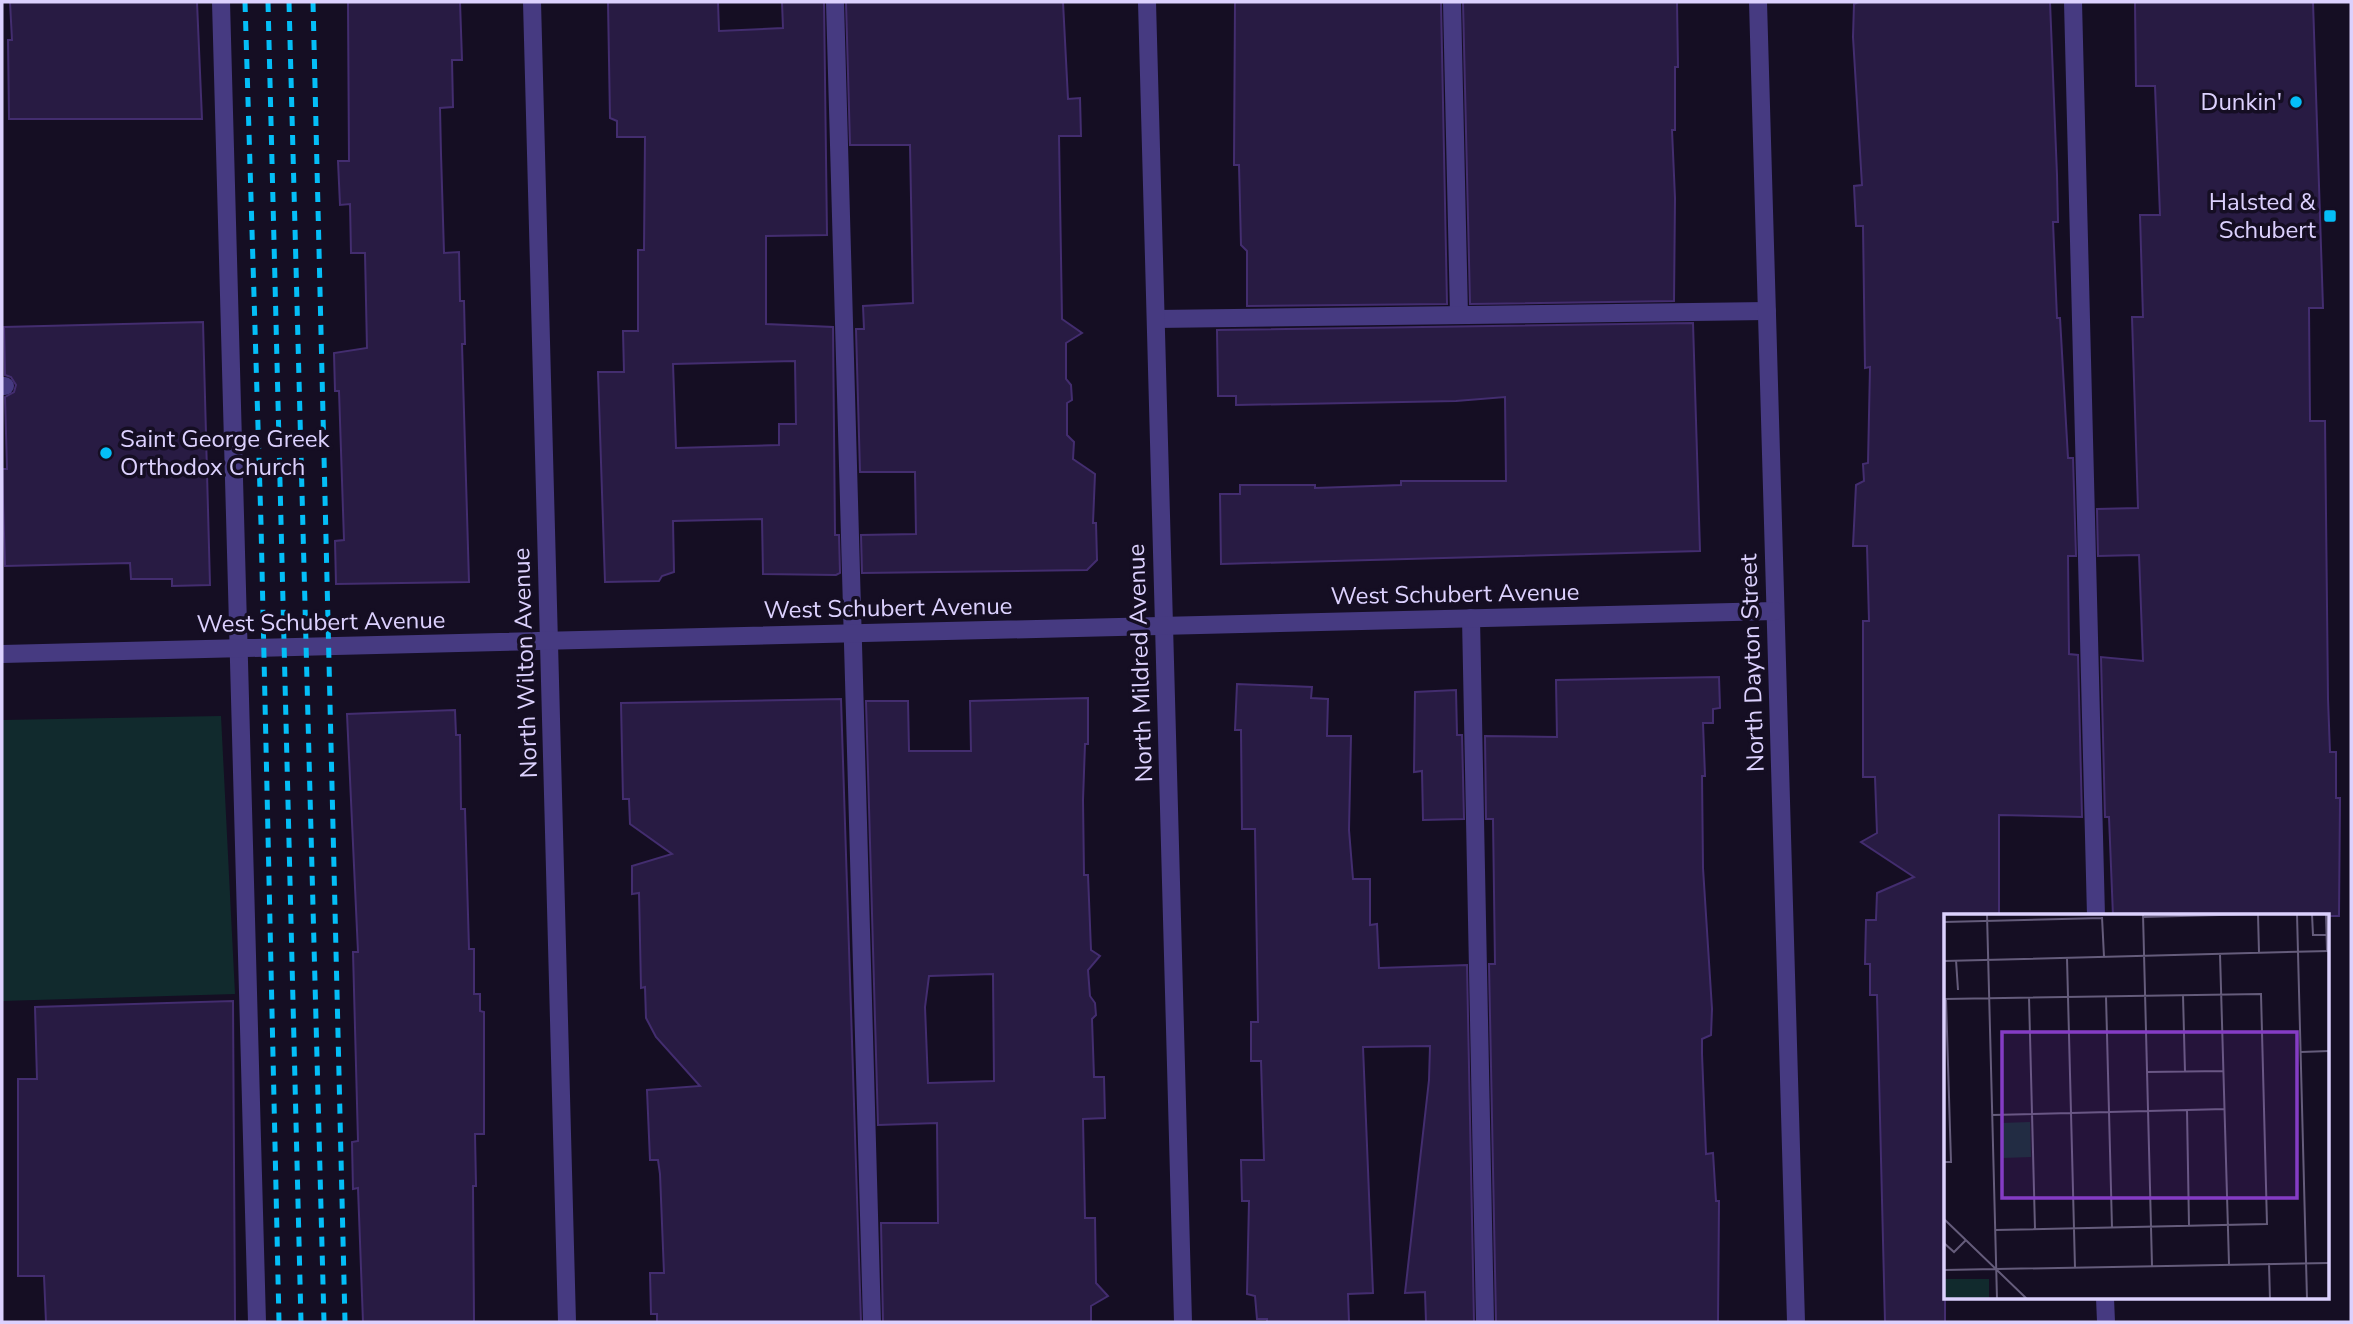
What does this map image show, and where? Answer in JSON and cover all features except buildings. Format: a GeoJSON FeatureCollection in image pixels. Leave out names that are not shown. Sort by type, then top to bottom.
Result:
{"type":"FeatureCollection","features":[{"type":"Feature","properties":{"kind":"street"},"geometry":{"type":"LineString","coordinates":[[221,2],[257,1322]]}},
{"type":"Feature","properties":{"kind":"street","name":"North Wilton Avenue"},"geometry":{"type":"LineString","coordinates":[[531,2],[567,1322]]}},
{"type":"Feature","properties":{"kind":"street"},"geometry":{"type":"LineString","coordinates":[[835,2],[872,1322]]}},
{"type":"Feature","properties":{"kind":"street","name":"North Mildred Avenue"},"geometry":{"type":"LineString","coordinates":[[1147,2],[1183,1322]]}},
{"type":"Feature","properties":{"kind":"street"},"geometry":{"type":"LineString","coordinates":[[1452,2],[1460,315]]}},
{"type":"Feature","properties":{"kind":"street","name":"North Dayton Street"},"geometry":{"type":"LineString","coordinates":[[1758,2],[1796,1322]]}},
{"type":"Feature","properties":{"kind":"street"},"geometry":{"type":"LineString","coordinates":[[2073,2],[2096,914]]}},
{"type":"Feature","properties":{"kind":"street"},"geometry":{"type":"LineString","coordinates":[[1156,319],[1767,311]]}},
{"type":"Feature","properties":{"kind":"street","name":"West Schubert Avenue"},"geometry":{"type":"LineString","coordinates":[[2,654],[1775,611]]}},
{"type":"Feature","properties":{"kind":"street"},"geometry":{"type":"LineString","coordinates":[[1471,618],[1485,1322]]}},
{"type":"Feature","properties":{"kind":"street"},"geometry":{"type":"LineString","coordinates":[[2105,1300],[2106,1322]]}},
{"type":"Feature","properties":{"kind":"green space"},"geometry":{"type":"Polygon","coordinates":[[[221,716],[235,994],[2,1001],[2,720],[221,716]]]}},
{"type":"Feature","properties":{"kind":"railway"},"geometry":{"type":"LineString","coordinates":[[245,2],[261,524],[279,1322]]}},
{"type":"Feature","properties":{"kind":"railway"},"geometry":{"type":"LineString","coordinates":[[268,2],[301,1322]]}},
{"type":"Feature","properties":{"kind":"railway"},"geometry":{"type":"LineString","coordinates":[[289,2],[324,1322]]}},
{"type":"Feature","properties":{"kind":"railway"},"geometry":{"type":"LineString","coordinates":[[313,2],[345,1322]]}},
{"type":"Feature","properties":{"kind":"place","name":"Dunkin'"},"geometry":{"type":"Point","coordinates":[2296,102]}},
{"type":"Feature","properties":{"kind":"place","name":"Halsted & Schubert"},"geometry":{"type":"Point","coordinates":[2330,216]}},
{"type":"Feature","properties":{"kind":"place","name":"Saint George Greek Orthodox Church"},"geometry":{"type":"Point","coordinates":[106,453]}}]}
